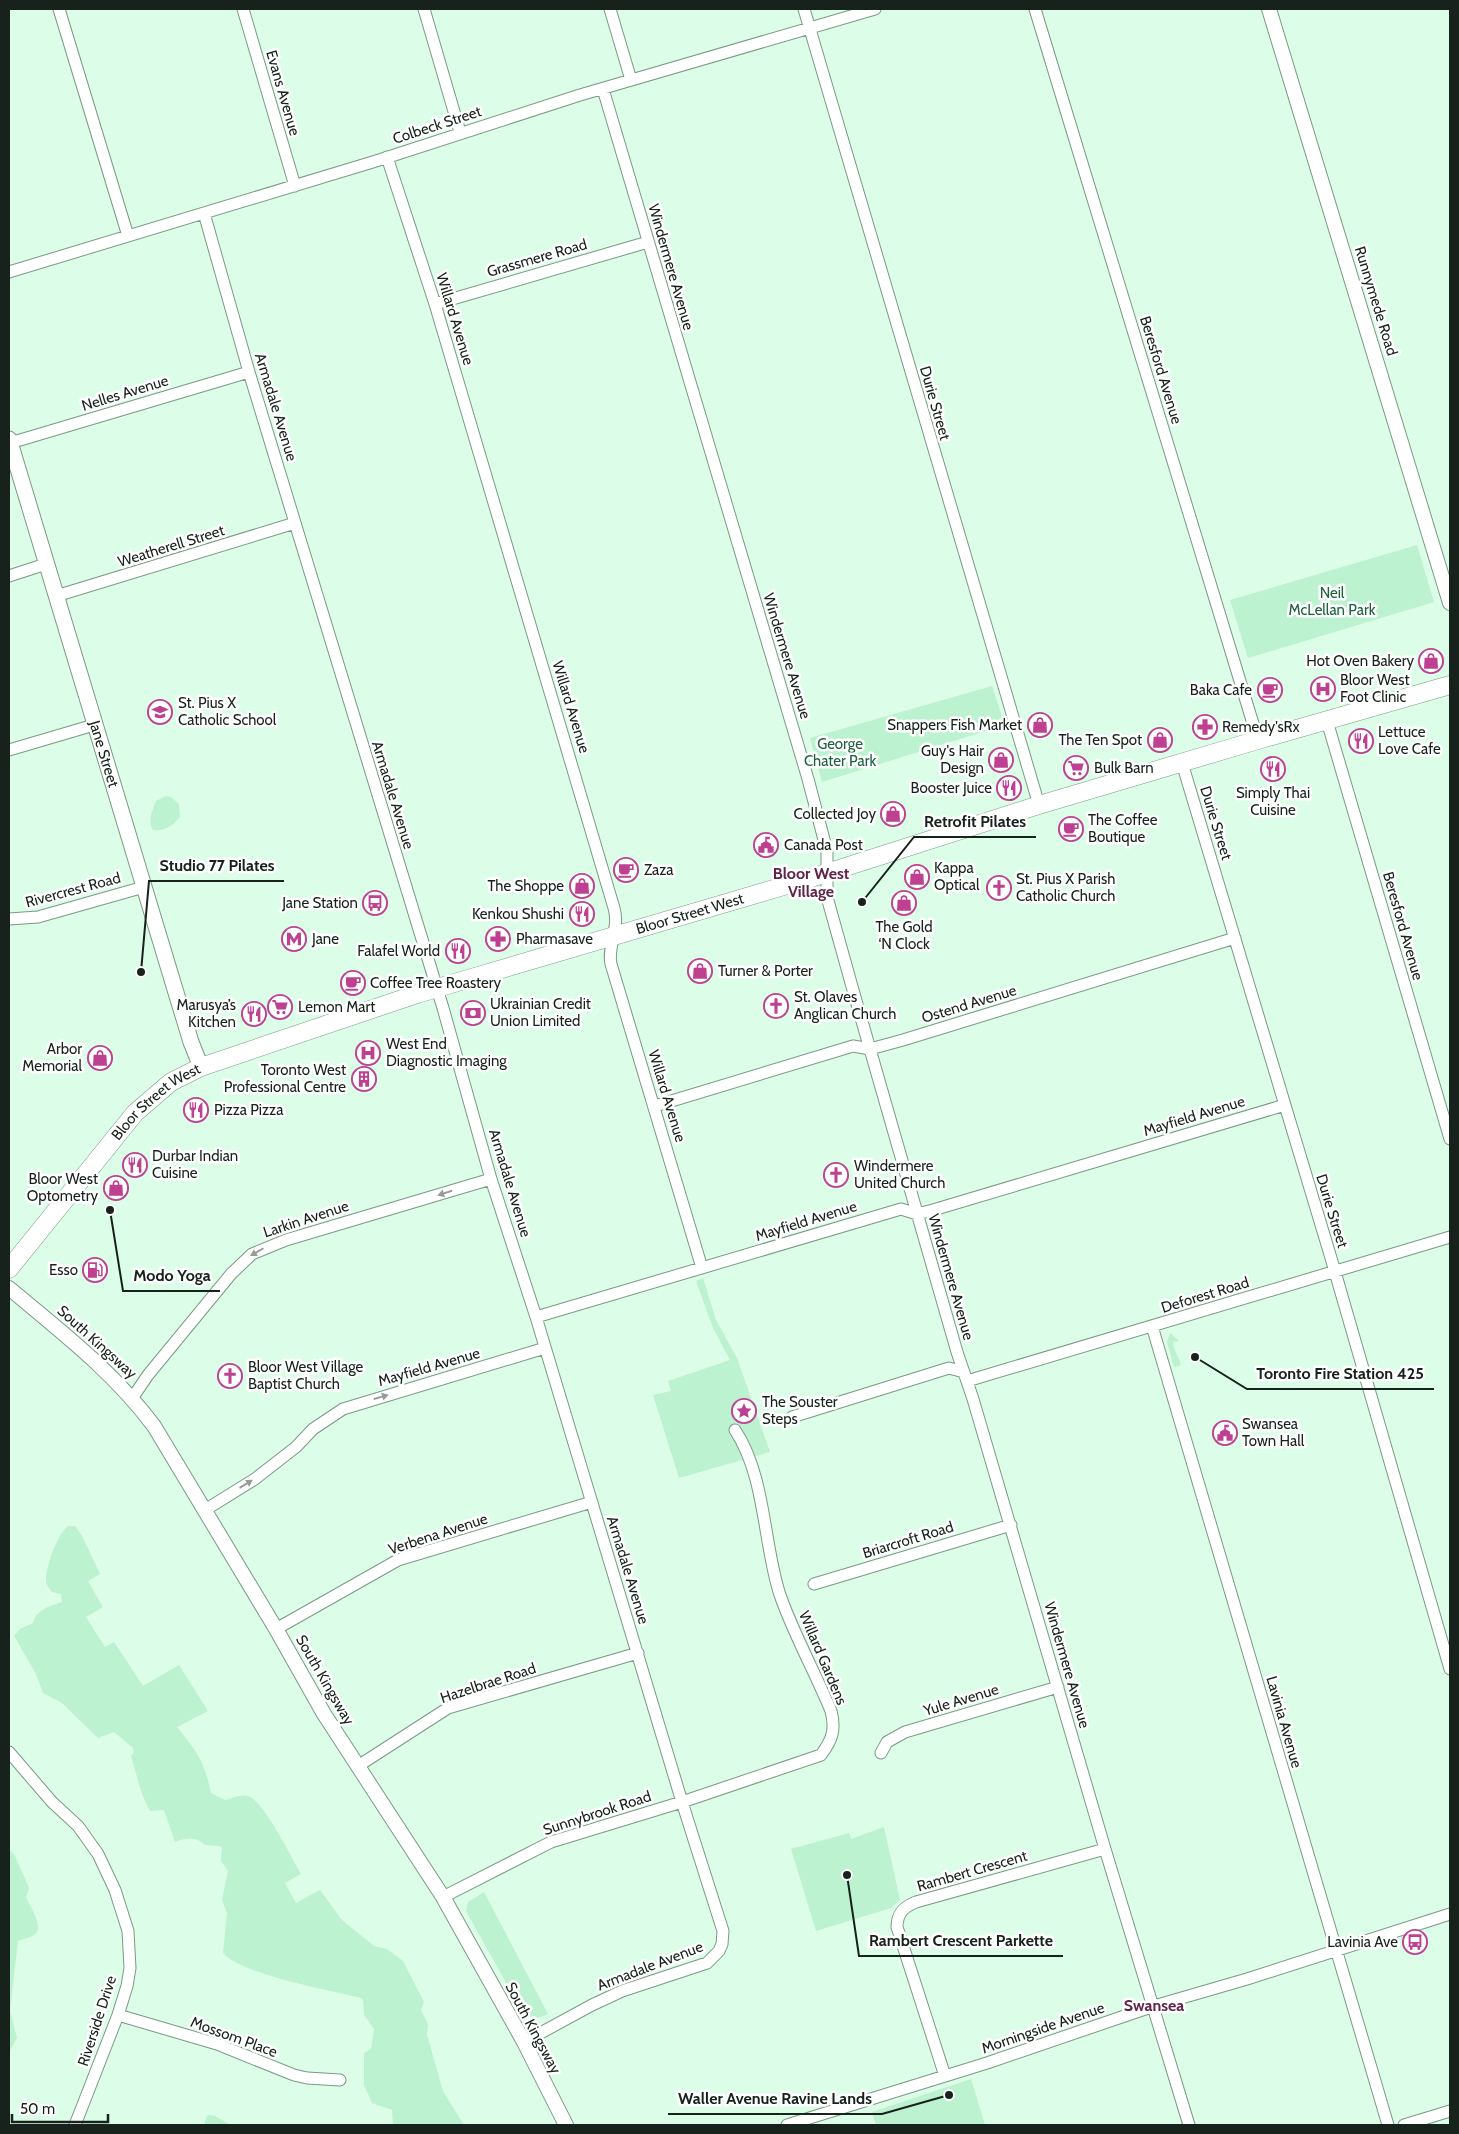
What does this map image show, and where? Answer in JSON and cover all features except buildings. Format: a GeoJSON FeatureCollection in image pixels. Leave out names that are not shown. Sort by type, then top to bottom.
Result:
{"type":"FeatureCollection","features":[{"type":"Feature","properties":{"kind":"main road","name":"Jane Street"},"geometry":{"type":"LineString","coordinates":[[9,441],[191,1042],[201,1067]]}},
{"type":"Feature","properties":{"kind":"main road","name":"Bloor Street West"},"geometry":{"type":"LineString","coordinates":[[10,1263],[135,1113],[171,1082],[201,1067],[323,1024],[436,988],[827,872],[1040,805],[1450,685]]}},
{"type":"Feature","properties":{"kind":"street"},"geometry":{"type":"LineString","coordinates":[[59,9],[128,236]]}},
{"type":"Feature","properties":{"kind":"street","name":"Evans Avenue"},"geometry":{"type":"LineString","coordinates":[[243,9],[295,186]]}},
{"type":"Feature","properties":{"kind":"street"},"geometry":{"type":"LineString","coordinates":[[424,9],[460,132]]}},
{"type":"Feature","properties":{"kind":"street"},"geometry":{"type":"LineString","coordinates":[[610,9],[631,80]]}},
{"type":"Feature","properties":{"kind":"street","name":"Durie Street"},"geometry":{"type":"LineString","coordinates":[[804,9],[1040,805]]}},
{"type":"Feature","properties":{"kind":"street","name":"Colbeck Street"},"geometry":{"type":"LineString","coordinates":[[9,272],[295,186],[460,132],[631,80],[875,9]]}},
{"type":"Feature","properties":{"kind":"street","name":"Beresford Avenue"},"geometry":{"type":"LineString","coordinates":[[1035,9],[1258,740]]}},
{"type":"Feature","properties":{"kind":"street","name":"Runnymede Road"},"geometry":{"type":"LineString","coordinates":[[1269,9],[1450,603]]}},
{"type":"Feature","properties":{"kind":"street","name":"Windermere Avenue"},"geometry":{"type":"LineString","coordinates":[[603,89],[808,779],[827,851],[827,897],[917,1214],[1011,1525],[1105,1849],[1189,2125]]}},
{"type":"Feature","properties":{"kind":"street","name":"Willard Avenue"},"geometry":{"type":"LineString","coordinates":[[387,157],[435,304],[614,908],[615,934],[610,959],[702,1268]]}},
{"type":"Feature","properties":{"kind":"street","name":"Armadale Avenue"},"geometry":{"type":"LineString","coordinates":[[204,213],[249,372],[492,1179],[722,1927],[723,1940],[719,1952],[714,1958],[703,1965],[622,1991],[524,2042]]}},
{"type":"Feature","properties":{"kind":"street","name":"Grassmere Road"},"geometry":{"type":"LineString","coordinates":[[435,304],[648,242]]}},
{"type":"Feature","properties":{"kind":"street","name":"Nelles Avenue"},"geometry":{"type":"LineString","coordinates":[[9,441],[249,372]]}},
{"type":"Feature","properties":{"kind":"street","name":"Weatherell Street"},"geometry":{"type":"LineString","coordinates":[[56,596],[295,523]]}},
{"type":"Feature","properties":{"kind":"street"},"geometry":{"type":"LineString","coordinates":[[9,576],[46,564]]}},
{"type":"Feature","properties":{"kind":"street","name":"Beresford Avenue"},"geometry":{"type":"LineString","coordinates":[[1327,721],[1450,1139]]}},
{"type":"Feature","properties":{"kind":"street"},"geometry":{"type":"LineString","coordinates":[[9,750],[94,725]]}},
{"type":"Feature","properties":{"kind":"street","name":"Durie Street"},"geometry":{"type":"LineString","coordinates":[[1182,763],[1335,1272],[1450,1668]]}},
{"type":"Feature","properties":{"kind":"street","name":"Rivercrest Road"},"geometry":{"type":"LineString","coordinates":[[9,918],[38,917],[144,887]]}},
{"type":"Feature","properties":{"kind":"street","name":"Ostend Avenue"},"geometry":{"type":"LineString","coordinates":[[655,1106],[853,1046],[870,1049],[1235,938]]}},
{"type":"Feature","properties":{"kind":"street","name":"Mayfield Avenue"},"geometry":{"type":"LineString","coordinates":[[536,1317],[901,1209],[917,1214],[1285,1105]]}},
{"type":"Feature","properties":{"kind":"street","name":"Larkin Avenue"},"geometry":{"type":"LineString","coordinates":[[133,1397],[146,1377],[231,1274],[252,1254],[286,1240],[492,1179]]}},
{"type":"Feature","properties":{"kind":"street","name":"Deforest Road"},"geometry":{"type":"LineString","coordinates":[[792,1416],[949,1368],[965,1377],[1152,1326],[1450,1237]]}},
{"type":"Feature","properties":{"kind":"street","name":"South Kingsway"},"geometry":{"type":"LineString","coordinates":[[9,1288],[80,1346],[133,1397],[154,1426],[276,1629],[324,1714],[444,1897],[524,2042],[566,2125]]}},
{"type":"Feature","properties":{"kind":"street","name":"Lavinia Avenue"},"geometry":{"type":"LineString","coordinates":[[1152,1326],[1388,2125]]}},
{"type":"Feature","properties":{"kind":"street","name":"Mayfield Avenue"},"geometry":{"type":"LineString","coordinates":[[205,1510],[254,1479],[296,1446],[313,1429],[343,1409],[545,1348]]}},
{"type":"Feature","properties":{"kind":"street","name":"Willard Gardens"},"geometry":{"type":"LineString","coordinates":[[682,1802],[821,1755],[834,1735],[834,1722],[831,1711],[801,1647],[780,1594],[749,1453],[735,1430]]}},
{"type":"Feature","properties":{"kind":"street","name":"Verbena Avenue"},"geometry":{"type":"LineString","coordinates":[[276,1629],[398,1560],[592,1502]]}},
{"type":"Feature","properties":{"kind":"street","name":"Briarcroft Road"},"geometry":{"type":"LineString","coordinates":[[814,1584],[1011,1525]]}},
{"type":"Feature","properties":{"kind":"street","name":"Hazelbrae Road"},"geometry":{"type":"LineString","coordinates":[[358,1766],[448,1708],[638,1653]]}},
{"type":"Feature","properties":{"kind":"street","name":"Yule Avenue"},"geometry":{"type":"LineString","coordinates":[[881,1753],[887,1742],[905,1732],[1058,1687]]}},
{"type":"Feature","properties":{"kind":"street","name":"Riverside Drive"},"geometry":{"type":"LineString","coordinates":[[9,1752],[52,1802],[78,1826],[98,1854],[110,1877],[124,1918],[130,1951],[130,1968],[118,2015],[75,2125]]}},
{"type":"Feature","properties":{"kind":"street","name":"Sunnybrook Road"},"geometry":{"type":"LineString","coordinates":[[444,1897],[550,1842],[682,1802]]}},
{"type":"Feature","properties":{"kind":"street","name":"Rambert Crescent"},"geometry":{"type":"LineString","coordinates":[[945,2076],[898,1927],[899,1915],[904,1909],[916,1902],[1105,1849]]}},
{"type":"Feature","properties":{"kind":"street","name":"Morningside Avenue"},"geometry":{"type":"LineString","coordinates":[[788,2125],[945,2076],[1154,2006],[1247,1979],[1450,1914]]}},
{"type":"Feature","properties":{"kind":"street","name":"Mossom Place"},"geometry":{"type":"LineString","coordinates":[[118,2015],[217,2044],[307,2078],[340,2080]]}},
{"type":"Feature","properties":{"kind":"street"},"geometry":{"type":"LineString","coordinates":[[1404,2125],[1450,2111]]}},
{"type":"Feature","properties":{"kind":"green space","name":"Neil McLellan Park"},"geometry":{"type":"Polygon","coordinates":[[[1417,545],[1434,602],[1248,658],[1230,600],[1417,545]]]}},
{"type":"Feature","properties":{"kind":"green space","name":"George Chater Park"},"geometry":{"type":"Polygon","coordinates":[[[992,686],[1005,725],[822,782],[810,738],[992,686]]]}},
{"type":"Feature","properties":{"kind":"green space"},"geometry":{"type":"Polygon","coordinates":[[[166,796],[171,797],[179,804],[180,816],[169,827],[153,830],[151,826],[152,811],[156,801],[166,796]]]}},
{"type":"Feature","properties":{"kind":"green space"},"geometry":{"type":"Polygon","coordinates":[[[703,1278],[716,1320],[737,1358],[770,1452],[679,1478],[653,1395],[671,1391],[668,1381],[730,1360],[713,1328],[696,1281],[703,1278]]]}},
{"type":"Feature","properties":{"kind":"green space"},"geometry":{"type":"Polygon","coordinates":[[[1170,1333],[1179,1341],[1173,1342],[1181,1365],[1174,1367],[1167,1342],[1170,1333]]]}},
{"type":"Feature","properties":{"kind":"green space"},"geometry":{"type":"Polygon","coordinates":[[[69,1526],[75,1526],[82,1536],[100,1574],[88,1581],[103,1607],[86,1617],[105,1647],[114,1642],[143,1686],[179,1665],[208,1711],[177,1727],[199,1757],[206,1772],[211,1793],[225,1800],[239,1796],[248,1796],[254,1800],[269,1818],[301,1874],[285,1883],[296,1903],[320,1890],[342,1920],[374,1946],[387,1949],[403,1961],[424,2002],[421,2010],[428,2024],[427,2035],[443,2091],[464,2125],[393,2125],[392,2110],[372,2103],[364,2085],[364,2053],[371,2049],[374,2029],[364,2015],[363,2000],[361,1998],[267,1975],[233,1961],[223,1953],[227,1913],[222,1900],[228,1871],[221,1861],[222,1848],[220,1846],[205,1845],[198,1840],[191,1839],[175,1842],[164,1810],[150,1811],[147,1805],[131,1756],[134,1752],[133,1748],[114,1732],[98,1738],[62,1703],[43,1693],[35,1672],[14,1636],[20,1629],[33,1623],[41,1611],[62,1602],[61,1594],[52,1592],[47,1585],[46,1575],[57,1542],[69,1526]]]}},
{"type":"Feature","properties":{"kind":"green space"},"geometry":{"type":"Polygon","coordinates":[[[884,1827],[900,1900],[891,1908],[816,1931],[791,1849],[849,1833],[851,1839],[884,1827]]]}},
{"type":"Feature","properties":{"kind":"green space"},"geometry":{"type":"Polygon","coordinates":[[[9,1849],[15,1856],[29,1888],[26,1897],[36,1917],[38,1927],[34,1935],[18,1941],[10,2011],[17,2038],[9,2052],[9,1849]]]}},
{"type":"Feature","properties":{"kind":"green space"},"geometry":{"type":"Polygon","coordinates":[[[484,1892],[548,2014],[535,2018],[523,2013],[466,1911],[468,1902],[484,1892]]]}},
{"type":"Feature","properties":{"kind":"green space"},"geometry":{"type":"Polygon","coordinates":[[[971,2079],[985,2125],[876,2125],[872,2112],[971,2079]]]}},
{"type":"Feature","properties":{"kind":"green space"},"geometry":{"type":"Polygon","coordinates":[[[209,2115],[215,2116],[231,2125],[204,2125],[209,2115]]]}},
{"type":"Feature","properties":{"kind":"place","name":"Hot Oven Bakery"},"geometry":{"type":"Point","coordinates":[1431,661]}},
{"type":"Feature","properties":{"kind":"place","name":"Bloor West Foot Clinic"},"geometry":{"type":"Point","coordinates":[1323,689]}},
{"type":"Feature","properties":{"kind":"place","name":"Baka Cafe"},"geometry":{"type":"Point","coordinates":[1270,690]}},
{"type":"Feature","properties":{"kind":"place","name":"St. Pius X Catholic School"},"geometry":{"type":"Point","coordinates":[160,712]}},
{"type":"Feature","properties":{"kind":"place","name":"Snappers Fish Market"},"geometry":{"type":"Point","coordinates":[1040,725]}},
{"type":"Feature","properties":{"kind":"place","name":"Remedy'sRx"},"geometry":{"type":"Point","coordinates":[1205,727]}},
{"type":"Feature","properties":{"kind":"place","name":"The Ten Spot"},"geometry":{"type":"Point","coordinates":[1160,740]}},
{"type":"Feature","properties":{"kind":"place","name":"Lettuce Love Cafe"},"geometry":{"type":"Point","coordinates":[1361,741]}},
{"type":"Feature","properties":{"kind":"place","name":"Guy's Hair Design"},"geometry":{"type":"Point","coordinates":[1001,760]}},
{"type":"Feature","properties":{"kind":"place","name":"Bulk Barn"},"geometry":{"type":"Point","coordinates":[1076,768]}},
{"type":"Feature","properties":{"kind":"place","name":"Simply Thai Cuisine"},"geometry":{"type":"Point","coordinates":[1273,769]}},
{"type":"Feature","properties":{"kind":"place","name":"Booster Juice"},"geometry":{"type":"Point","coordinates":[1009,788]}},
{"type":"Feature","properties":{"kind":"place","name":"Collected Joy"},"geometry":{"type":"Point","coordinates":[893,814]}},
{"type":"Feature","properties":{"kind":"place","name":"The Coffee Boutique"},"geometry":{"type":"Point","coordinates":[1071,829]}},
{"type":"Feature","properties":{"kind":"place","name":"Canada Post"},"geometry":{"type":"Point","coordinates":[766,845]}},
{"type":"Feature","properties":{"kind":"place","name":"Zaza"},"geometry":{"type":"Point","coordinates":[626,870]}},
{"type":"Feature","properties":{"kind":"place","name":"Kappa Optical"},"geometry":{"type":"Point","coordinates":[917,877]}},
{"type":"Feature","properties":{"kind":"place","name":"The Shoppe"},"geometry":{"type":"Point","coordinates":[582,886]}},
{"type":"Feature","properties":{"kind":"place","name":"St. Pius X Parish Catholic Church"},"geometry":{"type":"Point","coordinates":[999,888]}},
{"type":"Feature","properties":{"kind":"place","name":"Retrofit Pilates"},"geometry":{"type":"Point","coordinates":[862,902]}},
{"type":"Feature","properties":{"kind":"place","name":"Jane Station"},"geometry":{"type":"Point","coordinates":[375,903]}},
{"type":"Feature","properties":{"kind":"place","name":"The Gold ‘N Clock"},"geometry":{"type":"Point","coordinates":[904,903]}},
{"type":"Feature","properties":{"kind":"place","name":"Kenkou Shushi"},"geometry":{"type":"Point","coordinates":[582,914]}},
{"type":"Feature","properties":{"kind":"place","name":"Jane"},"geometry":{"type":"Point","coordinates":[294,939]}},
{"type":"Feature","properties":{"kind":"place","name":"Pharmasave"},"geometry":{"type":"Point","coordinates":[498,939]}},
{"type":"Feature","properties":{"kind":"place","name":"Falafel World"},"geometry":{"type":"Point","coordinates":[458,951]}},
{"type":"Feature","properties":{"kind":"place","name":"Turner & Porter"},"geometry":{"type":"Point","coordinates":[700,971]}},
{"type":"Feature","properties":{"kind":"place","name":"Studio 77 Pilates"},"geometry":{"type":"Point","coordinates":[141,972]}},
{"type":"Feature","properties":{"kind":"place","name":"Coffee Tree Roastery"},"geometry":{"type":"Point","coordinates":[353,983]}},
{"type":"Feature","properties":{"kind":"place","name":"St. Olaves Anglican Church"},"geometry":{"type":"Point","coordinates":[776,1006]}},
{"type":"Feature","properties":{"kind":"place","name":"Lemon Mart"},"geometry":{"type":"Point","coordinates":[280,1007]}},
{"type":"Feature","properties":{"kind":"place","name":"Ukrainian Credit Union Limited"},"geometry":{"type":"Point","coordinates":[473,1013]}},
{"type":"Feature","properties":{"kind":"place","name":"Marusya’s Kitchen"},"geometry":{"type":"Point","coordinates":[254,1014]}},
{"type":"Feature","properties":{"kind":"place","name":"West End Diagnostic Imaging"},"geometry":{"type":"Point","coordinates":[368,1053]}},
{"type":"Feature","properties":{"kind":"place","name":"Arbor Memorial"},"geometry":{"type":"Point","coordinates":[100,1058]}},
{"type":"Feature","properties":{"kind":"place","name":"Toronto West Professional Centre"},"geometry":{"type":"Point","coordinates":[364,1079]}},
{"type":"Feature","properties":{"kind":"place","name":"Pizza Pizza"},"geometry":{"type":"Point","coordinates":[196,1110]}},
{"type":"Feature","properties":{"kind":"place","name":"Durbar Indian Cuisine"},"geometry":{"type":"Point","coordinates":[135,1165]}},
{"type":"Feature","properties":{"kind":"place","name":"Windermere United Church"},"geometry":{"type":"Point","coordinates":[836,1175]}},
{"type":"Feature","properties":{"kind":"place","name":"Bloor West Optometry"},"geometry":{"type":"Point","coordinates":[116,1188]}},
{"type":"Feature","properties":{"kind":"place","name":"Modo Yoga"},"geometry":{"type":"Point","coordinates":[110,1210]}},
{"type":"Feature","properties":{"kind":"place","name":"Esso"},"geometry":{"type":"Point","coordinates":[95,1270]}},
{"type":"Feature","properties":{"kind":"place","name":"Toronto Fire Station 425"},"geometry":{"type":"Point","coordinates":[1195,1357]}},
{"type":"Feature","properties":{"kind":"place","name":"Bloor West Village Baptist Church"},"geometry":{"type":"Point","coordinates":[230,1376]}},
{"type":"Feature","properties":{"kind":"place","name":"The Souster Steps"},"geometry":{"type":"Point","coordinates":[744,1411]}},
{"type":"Feature","properties":{"kind":"place","name":"Swansea Town Hall"},"geometry":{"type":"Point","coordinates":[1225,1433]}},
{"type":"Feature","properties":{"kind":"place","name":"Rambert Crescent Parkette"},"geometry":{"type":"Point","coordinates":[847,1875]}},
{"type":"Feature","properties":{"kind":"place","name":"Lavinia Ave"},"geometry":{"type":"Point","coordinates":[1415,1942]}},
{"type":"Feature","properties":{"kind":"place","name":"Waller Avenue Ravine Lands"},"geometry":{"type":"Point","coordinates":[949,2095]}},
{"type":"Feature","properties":{"kind":"district","name":"Bloor West Village"},"geometry":{"type":"Point","coordinates":[811,882]}},
{"type":"Feature","properties":{"kind":"district","name":"Swansea"},"geometry":{"type":"Point","coordinates":[1154,2005]}}]}
